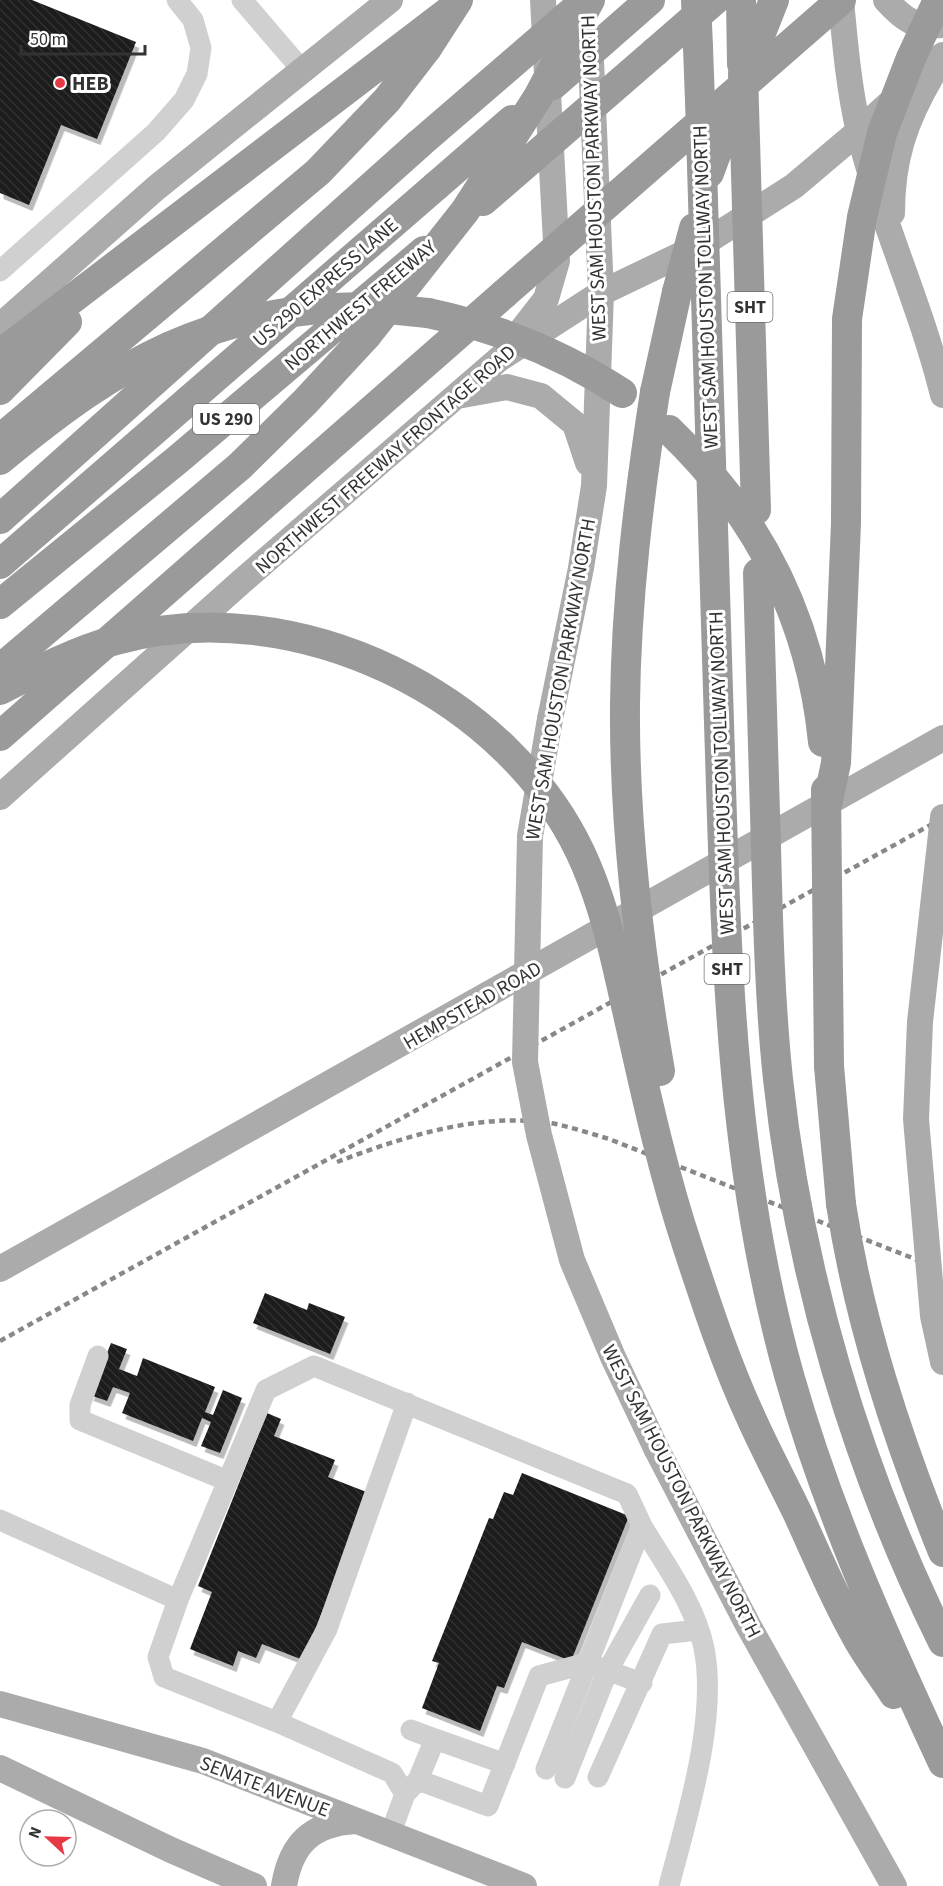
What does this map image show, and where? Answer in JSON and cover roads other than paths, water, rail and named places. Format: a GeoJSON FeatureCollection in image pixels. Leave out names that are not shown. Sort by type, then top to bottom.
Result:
{"type":"FeatureCollection","features":[{"type":"Feature","properties":{"kind":"highway"},"geometry":{"type":"LineString","coordinates":[[0,519],[419,144],[588,0]]}},
{"type":"Feature","properties":{"kind":"highway"},"geometry":{"type":"LineString","coordinates":[[0,669],[240,466],[367,335],[465,211],[538,97],[588,0]]}},
{"type":"Feature","properties":{"kind":"highway","name":"US 290 EXPRESS LANE"},"geometry":{"type":"LineString","coordinates":[[0,564],[650,0]]}},
{"type":"Feature","properties":{"kind":"highway","name":"WEST SAM HOUSTON TOLLWAY NORTH"},"geometry":{"type":"LineString","coordinates":[[696,0],[728,994],[742,1144],[763,1264],[788,1372],[828,1500],[880,1629],[943,1765]]}},
{"type":"Feature","properties":{"kind":"highway","name":"NORTHWEST FREEWAY"},"geometry":{"type":"LineString","coordinates":[[0,604],[176,461],[449,230],[715,0]]}},
{"type":"Feature","properties":{"kind":"highway","name":"SHT"},"geometry":{"type":"LineString","coordinates":[[741,0],[768,931],[781,1102],[802,1230],[839,1377],[888,1520],[943,1642]]}},
{"type":"Feature","properties":{"kind":"highway"},"geometry":{"type":"LineString","coordinates":[[774,0],[726,122],[704,190],[666,339],[639,494],[629,602],[625,705],[633,884],[645,982],[661,1078],[685,1182],[712,1271],[749,1383],[798,1515]]}},
{"type":"Feature","properties":{"kind":"highway"},"geometry":{"type":"LineString","coordinates":[[0,736],[841,0]]}},
{"type":"Feature","properties":{"kind":"highway"},"geometry":{"type":"LineString","coordinates":[[826,810],[836,763],[846,523],[847,320],[862,217],[882,133],[911,58],[938,0]]}},
{"type":"Feature","properties":{"kind":"highway"},"geometry":{"type":"LineString","coordinates":[[0,354],[457,3]]}},
{"type":"Feature","properties":{"kind":"highway"},"geometry":{"type":"LineString","coordinates":[[0,439],[318,172],[387,100],[442,30],[457,3]]}},
{"type":"Feature","properties":{"kind":"highway"},"geometry":{"type":"LineString","coordinates":[[0,390],[146,244]]}},
{"type":"Feature","properties":{"kind":"highway"},"geometry":{"type":"LineString","coordinates":[[0,460],[87,392],[137,361],[219,326],[309,309],[398,310],[458,320],[524,340],[597,376],[646,411],[712,474],[748,523],[791,603],[810,660],[821,720],[826,810],[830,1083],[844,1221],[872,1348],[943,1552]]}},
{"type":"Feature","properties":{"kind":"highway"},"geometry":{"type":"LineString","coordinates":[[0,690],[51,664],[118,639],[182,629],[245,629],[310,640],[382,665],[434,692],[460,711],[486,731],[532,777],[560,815],[585,860],[603,908],[677,1214],[710,1315],[750,1417],[855,1635],[943,1765]]}},
{"type":"Feature","properties":{"kind":"main road"},"geometry":{"type":"LineString","coordinates":[[0,327],[156,188],[390,0]]}},
{"type":"Feature","properties":{"kind":"main road"},"geometry":{"type":"LineString","coordinates":[[499,359],[546,299],[558,261],[543,0]]}},
{"type":"Feature","properties":{"kind":"main road","name":"WEST SAM HOUSTON PARKWAY NORTH"},"geometry":{"type":"LineString","coordinates":[[588,0],[601,292],[594,486],[582,568],[550,719],[531,836],[525,1062],[539,1135],[572,1260],[613,1357],[656,1448],[748,1624],[886,1879]]}},
{"type":"Feature","properties":{"kind":"main road"},"geometry":{"type":"LineString","coordinates":[[841,0],[846,54],[859,131],[892,240],[932,350],[943,395]]}},
{"type":"Feature","properties":{"kind":"main road"},"geometry":{"type":"LineString","coordinates":[[886,0],[905,20],[926,27],[943,25]]}},
{"type":"Feature","properties":{"kind":"main road"},"geometry":{"type":"LineString","coordinates":[[892,240],[892,180],[902,135],[915,104],[943,56]]}},
{"type":"Feature","properties":{"kind":"main road","name":"NORTHWEST FREEWAY FRONTAGE ROAD"},"geometry":{"type":"LineString","coordinates":[[0,797],[454,396],[499,359],[601,292],[700,245],[748,217],[794,186],[943,56]]}},
{"type":"Feature","properties":{"kind":"main road"},"geometry":{"type":"LineString","coordinates":[[454,396],[507,387],[541,396],[575,424],[594,486]]}},
{"type":"Feature","properties":{"kind":"main road","name":"HEMPSTEAD ROAD"},"geometry":{"type":"LineString","coordinates":[[0,1269],[943,738]]}},
{"type":"Feature","properties":{"kind":"main road"},"geometry":{"type":"LineString","coordinates":[[943,817],[920,1022],[916,1119],[933,1317],[943,1362]]}},
{"type":"Feature","properties":{"kind":"main road","name":"SENATE AVENUE"},"geometry":{"type":"LineString","coordinates":[[0,1704],[203,1761],[524,1886]]}},
{"type":"Feature","properties":{"kind":"main road"},"geometry":{"type":"LineString","coordinates":[[0,1768],[171,1850],[254,1886]]}},
{"type":"Feature","properties":{"kind":"main road"},"geometry":{"type":"LineString","coordinates":[[284,1886],[288,1865],[300,1843],[326,1827],[355,1821]]}},
{"type":"Feature","properties":{"kind":"street"},"geometry":{"type":"LineString","coordinates":[[0,271],[156,132],[184,100],[197,74],[201,48],[193,20],[177,0]]}},
{"type":"Feature","properties":{"kind":"street"},"geometry":{"type":"LineString","coordinates":[[242,0],[303,70]]}},
{"type":"Feature","properties":{"kind":"street"},"geometry":{"type":"LineString","coordinates":[[98,1356],[80,1405],[80,1420],[228,1481]]}},
{"type":"Feature","properties":{"kind":"street"},"geometry":{"type":"LineString","coordinates":[[642,1683],[587,1663],[539,1676],[488,1806],[412,1787],[392,1773],[277,1722],[164,1677],[158,1657],[178,1600],[266,1390],[314,1366],[627,1494],[642,1526],[689,1608],[704,1647],[709,1696],[689,1808],[669,1886]]}},
{"type":"Feature","properties":{"kind":"street"},"geometry":{"type":"LineString","coordinates":[[277,1722],[327,1629],[407,1403]]}},
{"type":"Feature","properties":{"kind":"street"},"geometry":{"type":"LineString","coordinates":[[0,1520],[178,1600]]}},
{"type":"Feature","properties":{"kind":"street"},"geometry":{"type":"LineString","coordinates":[[546,1769],[642,1526]]}},
{"type":"Feature","properties":{"kind":"street"},"geometry":{"type":"LineString","coordinates":[[566,1778],[608,1670],[650,1595]]}},
{"type":"Feature","properties":{"kind":"street"},"geometry":{"type":"LineString","coordinates":[[598,1777],[662,1634],[698,1630]]}},
{"type":"Feature","properties":{"kind":"street"},"geometry":{"type":"LineString","coordinates":[[411,1730],[505,1764]]}},
{"type":"Feature","properties":{"kind":"street"},"geometry":{"type":"LineString","coordinates":[[390,1835],[435,1739]]}},
{"type":"Feature","properties":{"kind":"railway"},"geometry":{"type":"LineString","coordinates":[[0,1341],[943,818]]}},
{"type":"Feature","properties":{"kind":"railway"},"geometry":{"type":"LineString","coordinates":[[337,1162],[417,1135],[473,1123],[528,1121],[556,1124],[609,1139],[943,1270]]}},
{"type":"Feature","properties":{"kind":"place","name":"HEB"},"geometry":{"type":"Point","coordinates":[60,83]}}]}
